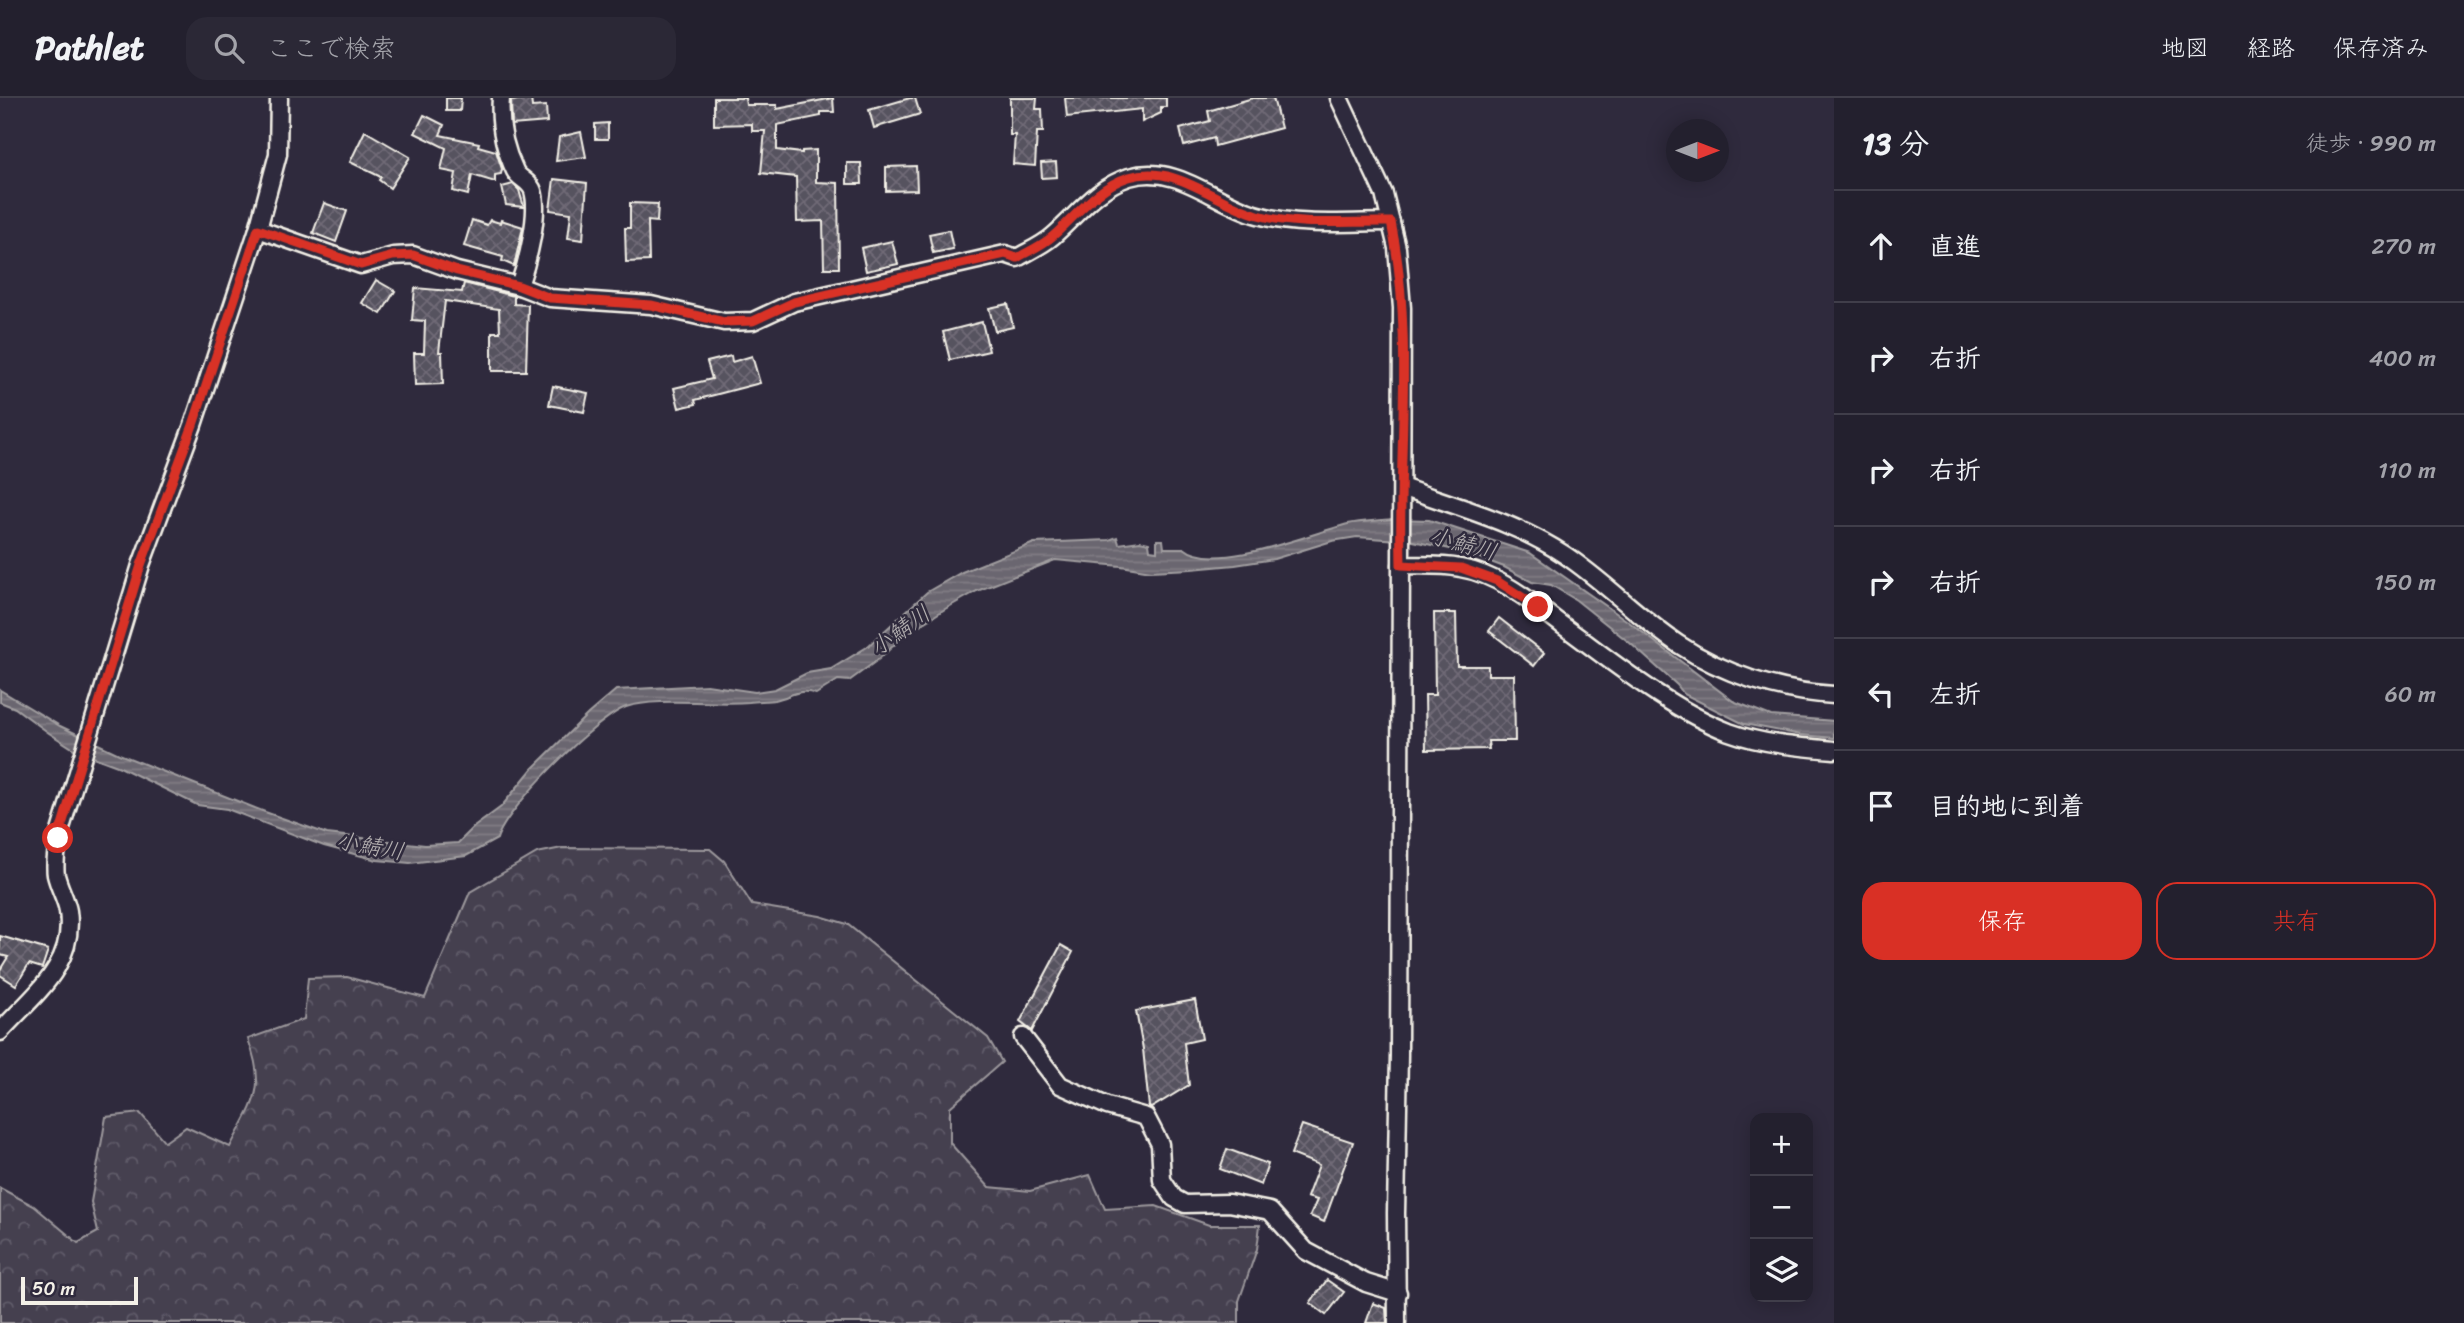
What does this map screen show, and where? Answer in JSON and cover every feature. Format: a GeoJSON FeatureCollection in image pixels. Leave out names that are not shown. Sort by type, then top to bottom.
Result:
{"type":"FeatureCollection","features":[{"type":"Feature","properties":{"kind":"street"},"geometry":{"type":"LineString","coordinates":[[0,1032],[45,985],[67,947],[68,911],[56,873],[58,838],[141,565],[193,425],[258,229],[278,154],[278,98]]}},
{"type":"Feature","properties":{"kind":"street"},"geometry":{"type":"LineString","coordinates":[[502,98],[499,118],[503,140],[515,172],[531,186],[534,194],[532,242],[519,286]]}},
{"type":"Feature","properties":{"kind":"street"},"geometry":{"type":"LineString","coordinates":[[1339,98],[1384,194],[1397,248],[1402,308],[1397,1323]]}},
{"type":"Feature","properties":{"kind":"street"},"geometry":{"type":"LineString","coordinates":[[258,229],[361,265],[393,256],[413,255],[457,271],[519,286],[550,298],[651,305],[724,322],[753,321],[794,302],[1005,254],[1017,258],[1051,238],[1091,199],[1110,185],[1129,177],[1148,174],[1170,175],[1256,215],[1279,219],[1391,222]]}},
{"type":"Feature","properties":{"kind":"street"},"geometry":{"type":"LineString","coordinates":[[1402,494],[1523,530],[1565,555],[1677,643],[1712,664],[1758,681],[1834,695]]}},
{"type":"Feature","properties":{"kind":"street"},"geometry":{"type":"LineString","coordinates":[[1401,560],[1461,568],[1497,581],[1662,695],[1730,732],[1782,745],[1834,750]]}},
{"type":"Feature","properties":{"kind":"street"},"geometry":{"type":"LineString","coordinates":[[1023,1037],[1060,1086],[1107,1106],[1146,1117],[1160,1144],[1163,1180],[1174,1198],[1185,1204],[1229,1203],[1270,1211],[1306,1251],[1366,1283],[1398,1293]]}},
{"type":"Feature","properties":{"kind":"green space"},"geometry":{"type":"Polygon","coordinates":[[[562,848],[710,849],[724,861],[752,905],[820,916],[847,924],[988,1038],[1002,1062],[950,1107],[950,1143],[989,1187],[1030,1191],[1090,1175],[1105,1209],[1156,1206],[1209,1225],[1260,1225],[1257,1249],[1239,1301],[1239,1323],[0,1323],[0,1188],[34,1206],[78,1243],[98,1232],[91,1202],[106,1117],[140,1113],[165,1142],[186,1127],[230,1147],[246,1118],[257,1083],[254,1056],[248,1039],[304,1019],[308,978],[347,977],[425,998],[470,892],[537,853],[562,848]]]}},
{"type":"Feature","properties":{"kind":"water","name":"小鯖川"},"geometry":{"type":"Polygon","coordinates":[[[1392,519],[1429,520],[1530,553],[1629,622],[1733,701],[1771,716],[1834,721],[1834,738],[1801,735],[1744,724],[1684,694],[1630,643],[1576,600],[1551,585],[1532,582],[1504,567],[1464,552],[1413,541],[1357,537],[1332,541],[1274,559],[1191,569],[1151,571],[1055,560],[977,591],[906,634],[879,659],[849,681],[838,680],[816,694],[800,692],[775,700],[735,703],[653,702],[626,707],[594,728],[553,766],[516,807],[497,839],[466,856],[410,863],[377,860],[324,846],[227,809],[197,805],[120,767],[77,751],[15,708],[0,702],[0,690],[60,726],[119,754],[327,834],[425,845],[458,843],[501,807],[532,769],[616,690],[707,685],[755,692],[775,689],[807,673],[831,669],[867,647],[927,592],[962,572],[1034,543],[1109,540],[1117,537],[1119,544],[1140,541],[1149,543],[1150,550],[1157,551],[1157,540],[1163,540],[1164,548],[1184,548],[1198,555],[1217,556],[1264,549],[1348,524],[1392,519]]]}},
{"type":"Feature","properties":{"kind":"building"},"geometry":{"type":"Polygon","coordinates":[[[446,98],[461,98],[460,111],[446,111],[446,98]]]}},
{"type":"Feature","properties":{"kind":"building"},"geometry":{"type":"Polygon","coordinates":[[[531,98],[532,107],[546,106],[547,122],[512,125],[511,101],[531,98]]]}},
{"type":"Feature","properties":{"kind":"building"},"geometry":{"type":"Polygon","coordinates":[[[714,98],[745,98],[746,105],[777,105],[777,109],[833,98],[834,112],[821,112],[821,116],[777,125],[777,150],[802,153],[816,150],[816,182],[838,183],[839,268],[824,268],[823,221],[797,222],[796,177],[761,173],[765,131],[752,131],[752,124],[714,125],[714,98]]]}},
{"type":"Feature","properties":{"kind":"building"},"geometry":{"type":"Polygon","coordinates":[[[915,98],[920,114],[874,128],[869,110],[915,98]]]}},
{"type":"Feature","properties":{"kind":"building"},"geometry":{"type":"Polygon","coordinates":[[[1010,98],[1037,98],[1036,109],[1042,109],[1043,132],[1037,132],[1035,166],[1013,164],[1015,135],[1010,135],[1010,98]]]}},
{"type":"Feature","properties":{"kind":"building"},"geometry":{"type":"Polygon","coordinates":[[[1065,98],[1166,98],[1166,107],[1161,107],[1161,113],[1142,122],[1142,109],[1067,117],[1065,98]]]}},
{"type":"Feature","properties":{"kind":"building"},"geometry":{"type":"Polygon","coordinates":[[[1253,98],[1273,98],[1281,128],[1215,146],[1214,138],[1184,146],[1180,129],[1210,121],[1208,111],[1253,98]]]}},
{"type":"Feature","properties":{"kind":"building"},"geometry":{"type":"Polygon","coordinates":[[[424,115],[444,125],[440,135],[479,143],[478,146],[496,151],[502,169],[501,174],[495,175],[495,182],[472,175],[468,195],[453,191],[456,173],[441,170],[446,148],[415,133],[424,115]]]}},
{"type":"Feature","properties":{"kind":"building"},"geometry":{"type":"Polygon","coordinates":[[[608,123],[608,139],[595,139],[595,124],[608,123]]]}},
{"type":"Feature","properties":{"kind":"building"},"geometry":{"type":"Polygon","coordinates":[[[365,131],[410,157],[390,188],[379,180],[381,177],[350,162],[365,131]]]}},
{"type":"Feature","properties":{"kind":"building"},"geometry":{"type":"Polygon","coordinates":[[[581,132],[586,157],[556,161],[559,137],[581,132]]]}},
{"type":"Feature","properties":{"kind":"building"},"geometry":{"type":"Polygon","coordinates":[[[1056,162],[1057,177],[1042,178],[1041,163],[1056,162]]]}},
{"type":"Feature","properties":{"kind":"building"},"geometry":{"type":"Polygon","coordinates":[[[847,163],[861,163],[862,184],[847,184],[847,163]]]}},
{"type":"Feature","properties":{"kind":"building"},"geometry":{"type":"Polygon","coordinates":[[[916,166],[917,190],[886,191],[886,167],[916,166]]]}},
{"type":"Feature","properties":{"kind":"building"},"geometry":{"type":"Polygon","coordinates":[[[554,179],[587,183],[583,240],[568,238],[571,213],[550,210],[554,179]]]}},
{"type":"Feature","properties":{"kind":"building"},"geometry":{"type":"Polygon","coordinates":[[[513,184],[519,190],[524,207],[506,205],[502,187],[513,184]]]}},
{"type":"Feature","properties":{"kind":"building"},"geometry":{"type":"Polygon","coordinates":[[[324,203],[347,211],[336,242],[313,233],[324,203]]]}},
{"type":"Feature","properties":{"kind":"building"},"geometry":{"type":"Polygon","coordinates":[[[630,203],[658,204],[657,222],[648,221],[649,261],[626,262],[625,228],[630,228],[630,203]]]}},
{"type":"Feature","properties":{"kind":"building"},"geometry":{"type":"Polygon","coordinates":[[[472,220],[487,225],[490,220],[500,223],[501,220],[523,227],[514,266],[502,261],[503,257],[464,246],[472,220]]]}},
{"type":"Feature","properties":{"kind":"building"},"geometry":{"type":"Polygon","coordinates":[[[949,230],[953,249],[933,253],[929,234],[949,230]]]}},
{"type":"Feature","properties":{"kind":"building"},"geometry":{"type":"Polygon","coordinates":[[[892,241],[898,264],[866,271],[861,248],[892,241]]]}},
{"type":"Feature","properties":{"kind":"building"},"geometry":{"type":"Polygon","coordinates":[[[376,280],[395,291],[381,314],[362,303],[376,280]]]}},
{"type":"Feature","properties":{"kind":"building"},"geometry":{"type":"Polygon","coordinates":[[[464,283],[514,296],[514,304],[528,305],[526,371],[492,371],[492,332],[500,332],[499,309],[445,301],[439,352],[442,352],[443,384],[415,385],[414,353],[424,353],[425,321],[412,320],[415,288],[462,292],[464,283]]]}},
{"type":"Feature","properties":{"kind":"building"},"geometry":{"type":"Polygon","coordinates":[[[1008,304],[1013,327],[995,331],[989,308],[1008,304]]]}},
{"type":"Feature","properties":{"kind":"building"},"geometry":{"type":"Polygon","coordinates":[[[982,322],[989,351],[950,360],[943,332],[982,322]]]}},
{"type":"Feature","properties":{"kind":"building"},"geometry":{"type":"Polygon","coordinates":[[[731,356],[732,362],[752,356],[760,383],[695,400],[696,404],[679,408],[674,388],[712,379],[707,362],[731,356]]]}},
{"type":"Feature","properties":{"kind":"building"},"geometry":{"type":"Polygon","coordinates":[[[553,386],[588,393],[584,412],[549,405],[553,386]]]}},
{"type":"Feature","properties":{"kind":"building"},"geometry":{"type":"Polygon","coordinates":[[[1434,613],[1456,613],[1457,666],[1488,666],[1488,675],[1514,675],[1515,741],[1488,741],[1489,749],[1426,750],[1425,695],[1435,695],[1434,613]]]}},
{"type":"Feature","properties":{"kind":"building"},"geometry":{"type":"Polygon","coordinates":[[[1499,618],[1544,653],[1534,666],[1489,631],[1499,618]]]}},
{"type":"Feature","properties":{"kind":"building"},"geometry":{"type":"Polygon","coordinates":[[[0,936],[48,950],[42,968],[29,964],[16,985],[0,975],[8,957],[0,955],[0,936]]]}},
{"type":"Feature","properties":{"kind":"building"},"geometry":{"type":"Polygon","coordinates":[[[1061,945],[1073,952],[1032,1031],[1020,1022],[1061,945]]]}},
{"type":"Feature","properties":{"kind":"building"},"geometry":{"type":"Polygon","coordinates":[[[1195,1000],[1202,1039],[1184,1043],[1189,1085],[1151,1108],[1136,1011],[1195,1000]]]}},
{"type":"Feature","properties":{"kind":"building"},"geometry":{"type":"Polygon","coordinates":[[[1302,1125],[1353,1142],[1324,1222],[1310,1216],[1317,1200],[1307,1197],[1319,1165],[1291,1154],[1302,1125]]]}},
{"type":"Feature","properties":{"kind":"building"},"geometry":{"type":"Polygon","coordinates":[[[1227,1149],[1268,1164],[1261,1185],[1220,1169],[1227,1149]]]}},
{"type":"Feature","properties":{"kind":"building"},"geometry":{"type":"Polygon","coordinates":[[[1327,1280],[1344,1292],[1326,1315],[1310,1303],[1327,1280]]]}},
{"type":"Feature","properties":{"kind":"building"},"geometry":{"type":"Polygon","coordinates":[[[1373,1303],[1386,1308],[1387,1323],[1366,1323],[1373,1303]]]}},
{"type":"Feature","properties":{"kind":"route"},"geometry":{"type":"LineString","coordinates":[[58,838],[141,565],[193,425],[258,229],[361,265],[393,256],[413,255],[457,271],[519,286],[550,298],[651,305],[724,322],[753,321],[794,302],[1005,254],[1017,258],[1051,238],[1091,199],[1110,185],[1129,177],[1148,174],[1170,175],[1256,215],[1309,221],[1391,222],[1397,248],[1402,308],[1401,565],[1461,568],[1497,581],[1538,607]]}}]}
